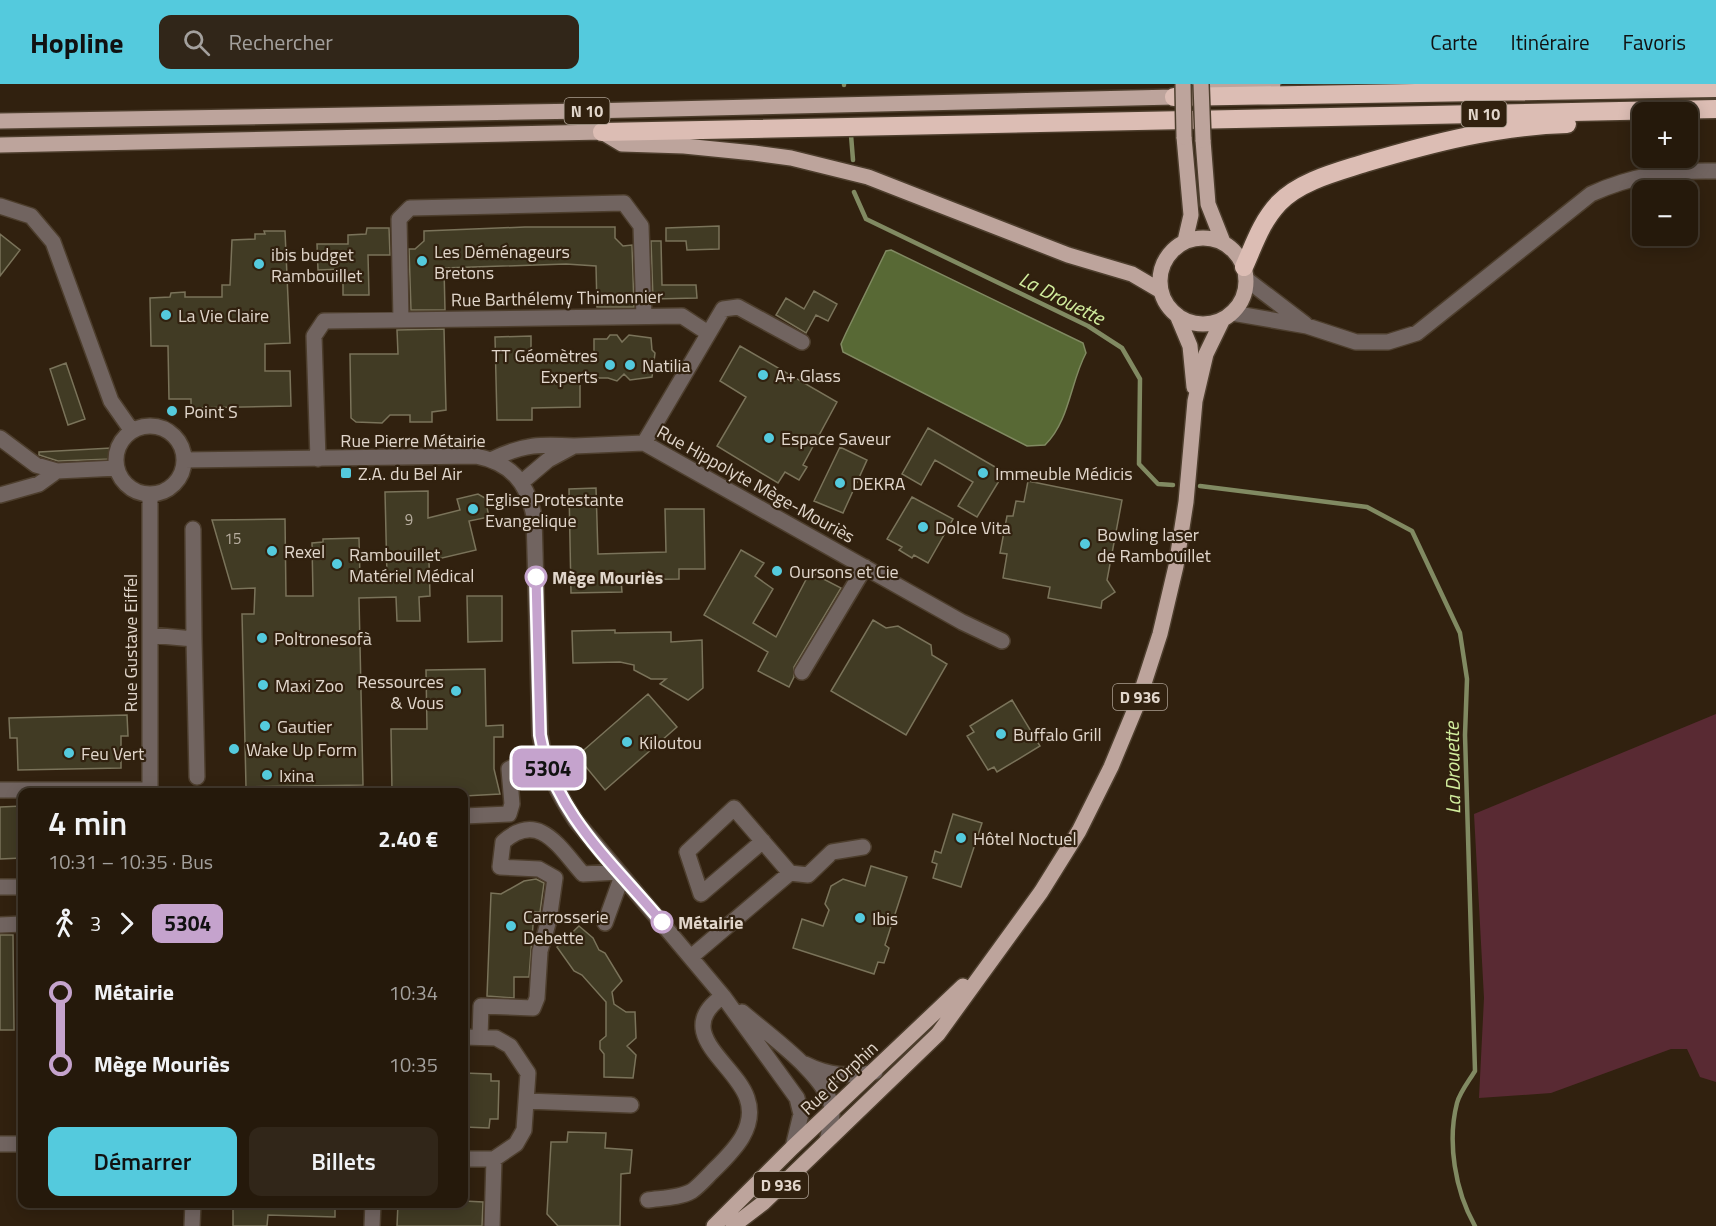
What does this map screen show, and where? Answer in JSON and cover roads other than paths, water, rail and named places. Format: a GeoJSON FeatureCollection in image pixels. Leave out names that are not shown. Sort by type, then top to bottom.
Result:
{"type":"FeatureCollection","features":[{"type":"Feature","properties":{"kind":"highway","name":"N 10"},"geometry":{"type":"LineString","coordinates":[[1178,90],[1640,86],[1716,88]]}},
{"type":"Feature","properties":{"kind":"highway","name":"N 10"},"geometry":{"type":"LineString","coordinates":[[1698,110],[1716,110]]}},
{"type":"Feature","properties":{"kind":"highway","name":"N 10"},"geometry":{"type":"LineString","coordinates":[[602,132],[1632,112]]}},
{"type":"Feature","properties":{"kind":"highway"},"geometry":{"type":"LineString","coordinates":[[1245,273],[1261,227],[1280,202],[1303,186],[1345,170],[1467,135],[1542,125],[1632,121]]}},
{"type":"Feature","properties":{"kind":"main road"},"geometry":{"type":"LineString","coordinates":[[1201,84],[1208,204],[1223,242]]}},
{"type":"Feature","properties":{"kind":"main road"},"geometry":{"type":"LineString","coordinates":[[1185,241],[1191,215],[1178,90],[1191,86],[1273,84]]}},
{"type":"Feature","properties":{"kind":"main road","name":"N 10"},"geometry":{"type":"LineString","coordinates":[[0,121],[587,111],[1178,90]]}},
{"type":"Feature","properties":{"kind":"main road"},"geometry":{"type":"LineString","coordinates":[[602,132],[622,144],[694,147],[754,153],[791,158],[859,175],[1068,255],[1132,274],[1161,291]]}},
{"type":"Feature","properties":{"kind":"main road","name":"N 10"},"geometry":{"type":"LineString","coordinates":[[0,145],[602,132]]}},
{"type":"Feature","properties":{"kind":"main road"},"geometry":{"type":"LineString","coordinates":[[1205,238],[1223,242],[1236,253],[1245,273],[1242,299],[1227,316],[1204,324],[1190,322],[1177,315],[1167,304],[1161,291],[1163,265],[1169,254],[1185,241],[1205,238]]}},
{"type":"Feature","properties":{"kind":"main road","name":"Rue d'Orphin"},"geometry":{"type":"LineString","coordinates":[[1177,315],[1190,346],[1195,401]]}},
{"type":"Feature","properties":{"kind":"main road","name":"Rue d'Orphin"},"geometry":{"type":"LineString","coordinates":[[733,1226],[763,1203],[938,1034],[1041,892],[1079,831],[1111,767],[1138,702],[1160,634],[1176,566],[1186,502],[1195,401],[1206,354],[1227,316]]}},
{"type":"Feature","properties":{"kind":"main road","name":"Rue d'Orphin"},"geometry":{"type":"LineString","coordinates":[[714,1226],[793,1147],[875,1072],[991,959]]}},
{"type":"Feature","properties":{"kind":"street"},"geometry":{"type":"LineString","coordinates":[[1227,316],[1307,326],[1356,342],[1388,342],[1418,333],[1591,194],[1624,179],[1682,170],[1716,171]]}},
{"type":"Feature","properties":{"kind":"street"},"geometry":{"type":"LineString","coordinates":[[401,319],[399,219],[410,208],[624,203],[640,226],[644,317]]}},
{"type":"Feature","properties":{"kind":"street"},"geometry":{"type":"LineString","coordinates":[[0,206],[31,216],[53,242],[111,401],[132,431]]}},
{"type":"Feature","properties":{"kind":"street"},"geometry":{"type":"LineString","coordinates":[[1245,273],[1307,326]]}},
{"type":"Feature","properties":{"kind":"street"},"geometry":{"type":"LineString","coordinates":[[644,443],[723,309],[738,307],[802,342]]}},
{"type":"Feature","properties":{"kind":"street","name":"Rue Barthélemy Thimonnier"},"geometry":{"type":"LineString","coordinates":[[318,459],[314,336],[324,321],[682,316],[708,333]]}},
{"type":"Feature","properties":{"kind":"street"},"geometry":{"type":"LineString","coordinates":[[152,426],[171,432],[183,448],[184,460],[180,476],[175,483],[166,490],[150,494],[136,491],[127,485],[117,468],[119,447],[132,431],[152,426]]}},
{"type":"Feature","properties":{"kind":"street"},"geometry":{"type":"LineString","coordinates":[[0,438],[36,465],[57,471],[117,468]]}},
{"type":"Feature","properties":{"kind":"street","name":"Rue Hippolyte Mège-Mouriès"},"geometry":{"type":"LineString","coordinates":[[493,459],[515,448],[538,444],[574,446],[644,443],[973,628],[1002,641]]}},
{"type":"Feature","properties":{"kind":"street","name":"Rue Hippolyte Mège-Mouriès"},"geometry":{"type":"LineString","coordinates":[[522,482],[548,460],[574,446]]}},
{"type":"Feature","properties":{"kind":"street","name":"Rue Pierre Métairie"},"geometry":{"type":"LineString","coordinates":[[184,460],[476,456],[493,459],[511,469],[522,482],[531,499],[534,516],[540,735],[544,757],[557,792],[576,821],[723,996],[796,1098],[801,1114],[793,1147]]}},
{"type":"Feature","properties":{"kind":"street"},"geometry":{"type":"LineString","coordinates":[[0,495],[39,484],[57,471]]}},
{"type":"Feature","properties":{"kind":"street","name":"Rue Gustave Eiffel"},"geometry":{"type":"LineString","coordinates":[[150,494],[150,788]]}},
{"type":"Feature","properties":{"kind":"street"},"geometry":{"type":"LineString","coordinates":[[193,529],[197,777]]}},
{"type":"Feature","properties":{"kind":"street"},"geometry":{"type":"LineString","coordinates":[[802,672],[865,567]]}},
{"type":"Feature","properties":{"kind":"street"},"geometry":{"type":"LineString","coordinates":[[150,635],[194,639]]}},
{"type":"Feature","properties":{"kind":"street"},"geometry":{"type":"LineString","coordinates":[[468,816],[509,814],[512,804],[509,769],[544,757]]}},
{"type":"Feature","properties":{"kind":"street"},"geometry":{"type":"LineString","coordinates":[[0,790],[18,790]]}},
{"type":"Feature","properties":{"kind":"street"},"geometry":{"type":"LineString","coordinates":[[763,841],[701,894],[687,852],[734,808],[763,841],[790,873],[808,875],[832,852],[863,847]]}},
{"type":"Feature","properties":{"kind":"street"},"geometry":{"type":"LineString","coordinates":[[480,1037],[482,1006],[533,1008],[537,998],[540,951],[549,920],[555,878],[539,869],[500,867],[503,842],[517,830],[535,829],[549,836],[583,874],[620,874],[605,923]]}},
{"type":"Feature","properties":{"kind":"street"},"geometry":{"type":"LineString","coordinates":[[691,957],[790,873]]}},
{"type":"Feature","properties":{"kind":"street"},"geometry":{"type":"LineString","coordinates":[[0,887],[18,887]]}},
{"type":"Feature","properties":{"kind":"street"},"geometry":{"type":"LineString","coordinates":[[0,925],[18,924]]}},
{"type":"Feature","properties":{"kind":"street"},"geometry":{"type":"LineString","coordinates":[[648,1200],[684,1195],[694,1190],[738,1146],[747,1127],[747,1098],[705,1038],[705,1016],[709,1006],[723,996]]}},
{"type":"Feature","properties":{"kind":"street","name":"Rue Pierre Métairie"},"geometry":{"type":"LineString","coordinates":[[723,996],[797,1059],[826,1090],[832,1110]]}},
{"type":"Feature","properties":{"kind":"street"},"geometry":{"type":"LineString","coordinates":[[468,1037],[496,1038],[510,1046],[528,1073],[524,1130],[516,1144],[494,1159],[468,1159]]}},
{"type":"Feature","properties":{"kind":"street","name":"Rue Pierre Métairie"},"geometry":{"type":"LineString","coordinates":[[797,1059],[821,1072],[850,1077],[875,1072]]}},
{"type":"Feature","properties":{"kind":"street"},"geometry":{"type":"LineString","coordinates":[[526,1101],[632,1105]]}},
{"type":"Feature","properties":{"kind":"street"},"geometry":{"type":"LineString","coordinates":[[827,1141],[832,1110]]}},
{"type":"Feature","properties":{"kind":"street"},"geometry":{"type":"LineString","coordinates":[[0,1144],[18,1144]]}},
{"type":"Feature","properties":{"kind":"street"},"geometry":{"type":"LineString","coordinates":[[492,1226],[494,1159]]}},
{"type":"Feature","properties":{"kind":"street"},"geometry":{"type":"LineString","coordinates":[[192,1226],[193,1208]]}},
{"type":"Feature","properties":{"kind":"street"},"geometry":{"type":"LineString","coordinates":[[372,1226],[373,1208]]}},
{"type":"Feature","properties":{"kind":"waterway","name":"La Drouette"},"geometry":{"type":"LineString","coordinates":[[851,135],[853,160]]}},
{"type":"Feature","properties":{"kind":"waterway","name":"La Drouette"},"geometry":{"type":"LineString","coordinates":[[854,192],[866,219],[1088,326],[1122,348],[1140,379],[1139,464],[1158,484],[1173,485]]}},
{"type":"Feature","properties":{"kind":"waterway","name":"La Drouette"},"geometry":{"type":"LineString","coordinates":[[1200,486],[1367,507],[1412,531],[1460,633],[1467,679],[1465,735],[1475,1071],[1457,1103],[1453,1150],[1462,1198],[1475,1226]]}},
{"type":"Feature","properties":{"kind":"place","name":"Les Déménageurs Bretons"},"geometry":{"type":"Point","coordinates":[422,261]}},
{"type":"Feature","properties":{"kind":"place","name":"ibis budget Rambouillet"},"geometry":{"type":"Point","coordinates":[259,264]}},
{"type":"Feature","properties":{"kind":"place","name":"La Vie Claire"},"geometry":{"type":"Point","coordinates":[166,315]}},
{"type":"Feature","properties":{"kind":"place","name":"TT Géomètres Experts"},"geometry":{"type":"Point","coordinates":[610,365]}},
{"type":"Feature","properties":{"kind":"place","name":"Natilia"},"geometry":{"type":"Point","coordinates":[630,365]}},
{"type":"Feature","properties":{"kind":"place","name":"A+ Glass"},"geometry":{"type":"Point","coordinates":[763,375]}},
{"type":"Feature","properties":{"kind":"place","name":"Point S"},"geometry":{"type":"Point","coordinates":[172,411]}},
{"type":"Feature","properties":{"kind":"place","name":"Espace Saveur"},"geometry":{"type":"Point","coordinates":[769,438]}},
{"type":"Feature","properties":{"kind":"place","name":"Z.A. du Bel Air"},"geometry":{"type":"Point","coordinates":[346,473]}},
{"type":"Feature","properties":{"kind":"place","name":"Immeuble Médicis"},"geometry":{"type":"Point","coordinates":[983,473]}},
{"type":"Feature","properties":{"kind":"place","name":"DEKRA"},"geometry":{"type":"Point","coordinates":[840,483]}},
{"type":"Feature","properties":{"kind":"place","name":"Eglise Protestante Evangelique"},"geometry":{"type":"Point","coordinates":[473,509]}},
{"type":"Feature","properties":{"kind":"place","name":"Dolce Vita"},"geometry":{"type":"Point","coordinates":[923,527]}},
{"type":"Feature","properties":{"kind":"place","name":"Bowling laser de Rambouillet"},"geometry":{"type":"Point","coordinates":[1085,544]}},
{"type":"Feature","properties":{"kind":"place","name":"Rexel"},"geometry":{"type":"Point","coordinates":[272,551]}},
{"type":"Feature","properties":{"kind":"place","name":"Rambouillet Matériel Médical"},"geometry":{"type":"Point","coordinates":[337,564]}},
{"type":"Feature","properties":{"kind":"place","name":"Oursons et Cie"},"geometry":{"type":"Point","coordinates":[777,571]}},
{"type":"Feature","properties":{"kind":"place","name":"Mège Mouriès"},"geometry":{"type":"Point","coordinates":[536,577]}},
{"type":"Feature","properties":{"kind":"place","name":"Poltronesofà"},"geometry":{"type":"Point","coordinates":[262,638]}},
{"type":"Feature","properties":{"kind":"place","name":"Maxi Zoo"},"geometry":{"type":"Point","coordinates":[263,685]}},
{"type":"Feature","properties":{"kind":"place","name":"Ressources & Vous"},"geometry":{"type":"Point","coordinates":[456,691]}},
{"type":"Feature","properties":{"kind":"place","name":"Gautier"},"geometry":{"type":"Point","coordinates":[265,726]}},
{"type":"Feature","properties":{"kind":"place","name":"Buffalo Grill"},"geometry":{"type":"Point","coordinates":[1001,734]}},
{"type":"Feature","properties":{"kind":"place","name":"Kiloutou"},"geometry":{"type":"Point","coordinates":[627,742]}},
{"type":"Feature","properties":{"kind":"place","name":"Wake Up Form"},"geometry":{"type":"Point","coordinates":[234,749]}},
{"type":"Feature","properties":{"kind":"place","name":"Feu Vert"},"geometry":{"type":"Point","coordinates":[69,753]}},
{"type":"Feature","properties":{"kind":"place","name":"Ixina"},"geometry":{"type":"Point","coordinates":[267,775]}},
{"type":"Feature","properties":{"kind":"place","name":"Hôtel Noctuel"},"geometry":{"type":"Point","coordinates":[961,838]}},
{"type":"Feature","properties":{"kind":"place","name":"Ibis"},"geometry":{"type":"Point","coordinates":[860,918]}},
{"type":"Feature","properties":{"kind":"place","name":"Métairie"},"geometry":{"type":"Point","coordinates":[662,922]}},
{"type":"Feature","properties":{"kind":"place","name":"Carrosserie Debette"},"geometry":{"type":"Point","coordinates":[511,926]}}]}
